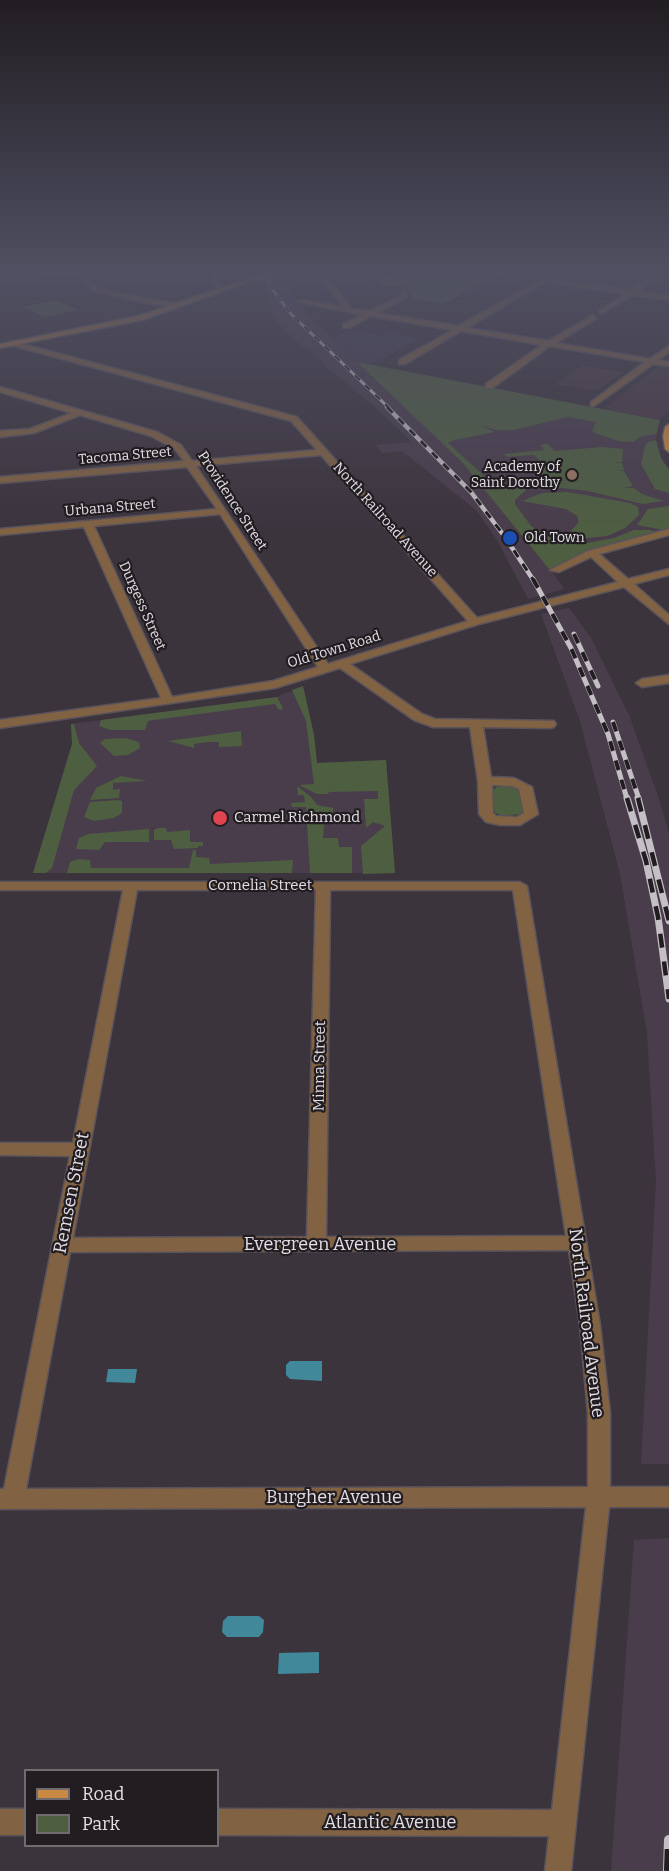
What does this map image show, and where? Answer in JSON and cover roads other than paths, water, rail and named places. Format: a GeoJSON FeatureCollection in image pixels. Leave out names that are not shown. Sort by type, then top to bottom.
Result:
{"type":"FeatureCollection","features":[{"type":"Feature","properties":{"kind":"main road"},"geometry":{"type":"LineString","coordinates":[[669,427],[667,436],[669,449]]}},
{"type":"Feature","properties":{"kind":"street","name":"North Railroad Avenue"},"geometry":{"type":"LineString","coordinates":[[70,358],[294,419],[475,622]]}},
{"type":"Feature","properties":{"kind":"street"},"geometry":{"type":"LineString","coordinates":[[402,362],[408,358]]}},
{"type":"Feature","properties":{"kind":"street"},"geometry":{"type":"LineString","coordinates":[[489,386],[526,358]]}},
{"type":"Feature","properties":{"kind":"street"},"geometry":{"type":"LineString","coordinates":[[635,358],[669,364]]}},
{"type":"Feature","properties":{"kind":"street"},"geometry":{"type":"LineString","coordinates":[[594,404],[655,358]]}},
{"type":"Feature","properties":{"kind":"street","name":"Providence Street"},"geometry":{"type":"LineString","coordinates":[[0,389],[165,439],[178,447],[325,669]]}},
{"type":"Feature","properties":{"kind":"street"},"geometry":{"type":"LineString","coordinates":[[0,434],[31,431],[81,412]]}},
{"type":"Feature","properties":{"kind":"street","name":"Tacoma Street"},"geometry":{"type":"LineString","coordinates":[[0,480],[324,452]]}},
{"type":"Feature","properties":{"kind":"street","name":"Urbana Street"},"geometry":{"type":"LineString","coordinates":[[0,532],[223,512]]}},
{"type":"Feature","properties":{"kind":"street","name":"Durgess Street"},"geometry":{"type":"LineString","coordinates":[[87,524],[168,702]]}},
{"type":"Feature","properties":{"kind":"street"},"geometry":{"type":"LineString","coordinates":[[555,570],[592,553],[669,532]]}},
{"type":"Feature","properties":{"kind":"street"},"geometry":{"type":"LineString","coordinates":[[592,553],[669,621]]}},
{"type":"Feature","properties":{"kind":"street","name":"Old Town Road"},"geometry":{"type":"LineString","coordinates":[[0,724],[168,702],[275,684],[475,622],[669,572]]}},
{"type":"Feature","properties":{"kind":"street"},"geometry":{"type":"LineString","coordinates":[[342,664],[418,717],[438,723],[549,724]]}},
{"type":"Feature","properties":{"kind":"street"},"geometry":{"type":"LineString","coordinates":[[642,683],[669,679]]}},
{"type":"Feature","properties":{"kind":"street"},"geometry":{"type":"LineString","coordinates":[[476,724],[485,781]]}},
{"type":"Feature","properties":{"kind":"street","name":"Cornelia Street"},"geometry":{"type":"LineString","coordinates":[[0,886],[520,886]]}},
{"type":"Feature","properties":{"kind":"street","name":"Remsen Street"},"geometry":{"type":"LineString","coordinates":[[6,1499],[63,1245],[131,886]]}},
{"type":"Feature","properties":{"kind":"street","name":"Minna Street"},"geometry":{"type":"LineString","coordinates":[[316,1245],[323,886]]}},
{"type":"Feature","properties":{"kind":"street","name":"North Railroad Avenue"},"geometry":{"type":"LineString","coordinates":[[520,886],[597,1381],[600,1441],[598,1497],[558,1871]]}},
{"type":"Feature","properties":{"kind":"street"},"geometry":{"type":"LineString","coordinates":[[0,1149],[80,1150]]}},
{"type":"Feature","properties":{"kind":"street","name":"Evergreen Avenue"},"geometry":{"type":"LineString","coordinates":[[63,1245],[577,1243]]}},
{"type":"Feature","properties":{"kind":"street","name":"Burgher Avenue"},"geometry":{"type":"LineString","coordinates":[[6,1499],[669,1497]]}},
{"type":"Feature","properties":{"kind":"street"},"geometry":{"type":"LineString","coordinates":[[0,1822],[24,1822]]}},
{"type":"Feature","properties":{"kind":"street","name":"Atlantic Avenue"},"geometry":{"type":"LineString","coordinates":[[219,1822],[562,1823]]}},
{"type":"Feature","properties":{"kind":"water"},"geometry":{"type":"Polygon","coordinates":[[[290,1361],[322,1361],[322,1381],[290,1379],[286,1375],[286,1365],[290,1361]]]}},
{"type":"Feature","properties":{"kind":"water"},"geometry":{"type":"Polygon","coordinates":[[[108,1369],[137,1369],[135,1383],[106,1382],[108,1369]]]}},
{"type":"Feature","properties":{"kind":"water"},"geometry":{"type":"Polygon","coordinates":[[[228,1616],[259,1616],[264,1620],[263,1632],[259,1637],[227,1637],[222,1632],[223,1621],[228,1616]]]}},
{"type":"Feature","properties":{"kind":"water"},"geometry":{"type":"Polygon","coordinates":[[[319,1652],[319,1673],[278,1674],[279,1653],[319,1652]]]}},
{"type":"Feature","properties":{"kind":"railway"},"geometry":{"type":"LineString","coordinates":[[337,358],[389,408]]}},
{"type":"Feature","properties":{"kind":"railway"},"geometry":{"type":"LineString","coordinates":[[387,407],[471,492],[534,581]]}},
{"type":"Feature","properties":{"kind":"railway"},"geometry":{"type":"LineString","coordinates":[[533,579],[571,648],[608,734],[627,799]]}},
{"type":"Feature","properties":{"kind":"railway"},"geometry":{"type":"LineString","coordinates":[[574,634],[598,686]]}},
{"type":"Feature","properties":{"kind":"railway"},"geometry":{"type":"LineString","coordinates":[[613,722],[639,799]]}},
{"type":"Feature","properties":{"kind":"railway"},"geometry":{"type":"LineString","coordinates":[[627,798],[646,861],[658,917],[669,999]]}},
{"type":"Feature","properties":{"kind":"railway"},"geometry":{"type":"LineString","coordinates":[[638,798],[669,921]]}},
{"type":"Feature","properties":{"kind":"railway"},"geometry":{"type":"LineString","coordinates":[[668,1871],[669,1840]]}},
{"type":"Feature","properties":{"kind":"place","name":"Academy of Saint Dorothy"},"geometry":{"type":"Point","coordinates":[572,475]}},
{"type":"Feature","properties":{"kind":"place","name":"Old Town"},"geometry":{"type":"Point","coordinates":[510,538]}},
{"type":"Feature","properties":{"kind":"place","name":"Carmel Richmond"},"geometry":{"type":"Point","coordinates":[220,818]}}]}
